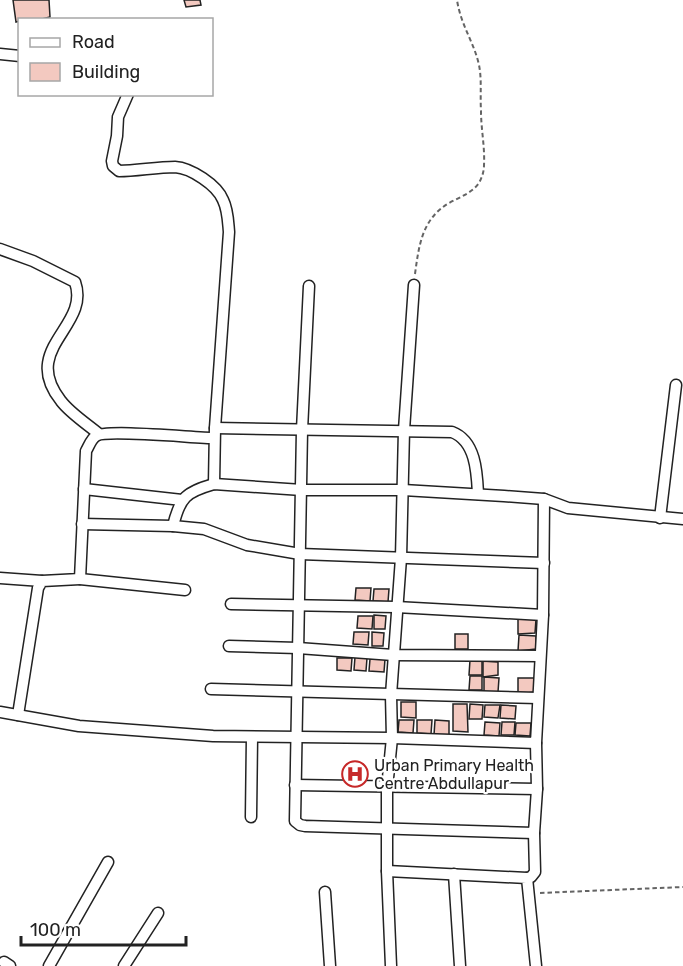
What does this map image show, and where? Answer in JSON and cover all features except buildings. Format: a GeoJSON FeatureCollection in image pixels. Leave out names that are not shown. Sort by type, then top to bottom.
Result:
{"type":"FeatureCollection","features":[{"type":"Feature","properties":{"kind":"street"},"geometry":{"type":"LineString","coordinates":[[0,54],[18,56]]}},
{"type":"Feature","properties":{"kind":"street"},"geometry":{"type":"LineString","coordinates":[[127,96],[118,117],[112,166],[119,171],[174,167],[191,171],[206,181],[222,198],[228,214],[230,232],[215,433],[214,484]]}},
{"type":"Feature","properties":{"kind":"street"},"geometry":{"type":"LineString","coordinates":[[0,249],[33,261],[75,282],[77,297],[72,318],[56,340],[47,366],[55,392],[62,403],[99,434]]}},
{"type":"Feature","properties":{"kind":"street"},"geometry":{"type":"LineString","coordinates":[[391,966],[387,871],[387,788],[392,738],[391,695],[400,558],[404,430],[414,285]]}},
{"type":"Feature","properties":{"kind":"street"},"geometry":{"type":"LineString","coordinates":[[309,286],[302,430],[295,821],[300,825],[387,830],[534,832]]}},
{"type":"Feature","properties":{"kind":"street"},"geometry":{"type":"LineString","coordinates":[[660,518],[676,385]]}},
{"type":"Feature","properties":{"kind":"street"},"geometry":{"type":"LineString","coordinates":[[80,579],[86,451],[92,439],[99,434],[302,430],[452,432],[464,439],[475,463],[478,495]]}},
{"type":"Feature","properties":{"kind":"street"},"geometry":{"type":"LineString","coordinates":[[174,526],[182,500],[190,492],[214,484],[302,490],[403,490],[478,495],[544,500],[568,508],[683,519]]}},
{"type":"Feature","properties":{"kind":"street"},"geometry":{"type":"LineString","coordinates":[[84,489],[182,500]]}},
{"type":"Feature","properties":{"kind":"street"},"geometry":{"type":"LineString","coordinates":[[387,871],[527,878],[535,872],[536,743],[543,615],[544,500]]}},
{"type":"Feature","properties":{"kind":"street"},"geometry":{"type":"LineString","coordinates":[[82,524],[204,528],[247,545],[300,554],[544,563]]}},
{"type":"Feature","properties":{"kind":"street"},"geometry":{"type":"LineString","coordinates":[[0,578],[42,581],[80,579],[185,590]]}},
{"type":"Feature","properties":{"kind":"street"},"geometry":{"type":"LineString","coordinates":[[18,715],[38,588],[42,581]]}},
{"type":"Feature","properties":{"kind":"street"},"geometry":{"type":"LineString","coordinates":[[231,604],[299,604],[543,615]]}},
{"type":"Feature","properties":{"kind":"street"},"geometry":{"type":"LineString","coordinates":[[229,646],[393,655],[540,656]]}},
{"type":"Feature","properties":{"kind":"street"},"geometry":{"type":"LineString","coordinates":[[211,689],[538,698]]}},
{"type":"Feature","properties":{"kind":"street"},"geometry":{"type":"LineString","coordinates":[[0,712],[79,726],[134,731],[252,737],[392,738],[536,743]]}},
{"type":"Feature","properties":{"kind":"street"},"geometry":{"type":"LineString","coordinates":[[251,817],[252,737]]}},
{"type":"Feature","properties":{"kind":"street"},"geometry":{"type":"LineString","coordinates":[[295,786],[537,789]]}},
{"type":"Feature","properties":{"kind":"street"},"geometry":{"type":"LineString","coordinates":[[49,966],[108,862]]}},
{"type":"Feature","properties":{"kind":"street"},"geometry":{"type":"LineString","coordinates":[[454,874],[460,966]]}},
{"type":"Feature","properties":{"kind":"street"},"geometry":{"type":"LineString","coordinates":[[527,878],[536,966]]}},
{"type":"Feature","properties":{"kind":"street"},"geometry":{"type":"LineString","coordinates":[[325,892],[330,966]]}},
{"type":"Feature","properties":{"kind":"street"},"geometry":{"type":"LineString","coordinates":[[124,966],[158,913]]}},
{"type":"Feature","properties":{"kind":"path"},"geometry":{"type":"LineString","coordinates":[[414,285],[419,240],[427,224],[439,209],[470,192],[483,176],[479,64],[462,23],[458,0]]}},
{"type":"Feature","properties":{"kind":"path"},"geometry":{"type":"LineString","coordinates":[[528,893],[683,887]]}},
{"type":"Feature","properties":{"kind":"place","name":"Urban Primary Health Centre Abdullapur"},"geometry":{"type":"Point","coordinates":[355,774]}}]}
